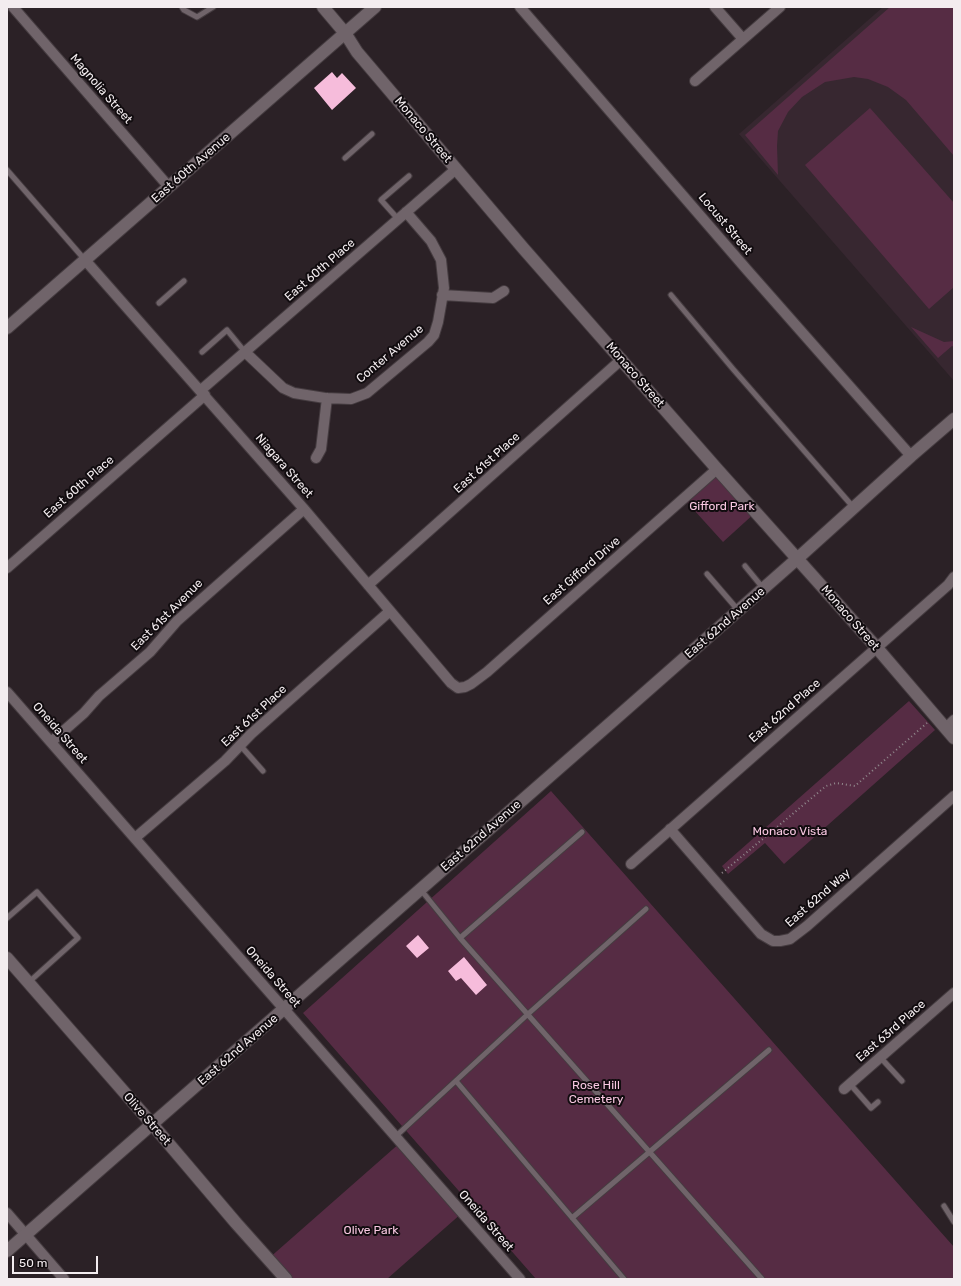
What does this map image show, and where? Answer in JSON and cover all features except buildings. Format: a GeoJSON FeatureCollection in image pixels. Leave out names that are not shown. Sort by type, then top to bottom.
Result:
{"type":"FeatureCollection","features":[{"type":"Feature","properties":{"kind":"street","name":"Magnolia Street"},"geometry":{"type":"LineString","coordinates":[[13,7],[169,187]]}},
{"type":"Feature","properties":{"kind":"street","name":"Monaco Street"},"geometry":{"type":"LineString","coordinates":[[323,7],[345,33],[357,52],[456,169],[717,469],[798,558],[935,716],[950,724],[954,738]]}},
{"type":"Feature","properties":{"kind":"street","name":"East 60th Avenue"},"geometry":{"type":"LineString","coordinates":[[7,328],[376,7]]}},
{"type":"Feature","properties":{"kind":"street","name":"Locust Street"},"geometry":{"type":"LineString","coordinates":[[520,7],[748,271],[911,456]]}},
{"type":"Feature","properties":{"kind":"street"},"geometry":{"type":"LineString","coordinates":[[715,7],[743,39]]}},
{"type":"Feature","properties":{"kind":"street"},"geometry":{"type":"LineString","coordinates":[[695,81],[780,7]]}},
{"type":"Feature","properties":{"kind":"street","name":"East 60th Place"},"geometry":{"type":"LineString","coordinates":[[7,568],[203,393],[245,352],[456,169]]}},
{"type":"Feature","properties":{"kind":"street","name":"Conter Avenue"},"geometry":{"type":"LineString","coordinates":[[245,352],[283,388],[294,393],[327,398],[351,399],[367,393],[428,342],[434,334],[438,322],[444,288],[441,260],[431,242],[402,216]]}},
{"type":"Feature","properties":{"kind":"street","name":"Niagara Street"},"geometry":{"type":"LineString","coordinates":[[86,260],[304,509],[451,683],[458,688],[462,688]]}},
{"type":"Feature","properties":{"kind":"street"},"geometry":{"type":"LineString","coordinates":[[442,295],[493,298],[504,291]]}},
{"type":"Feature","properties":{"kind":"street","name":"East 61st Place"},"geometry":{"type":"LineString","coordinates":[[368,585],[622,359]]}},
{"type":"Feature","properties":{"kind":"street"},"geometry":{"type":"LineString","coordinates":[[316,458],[321,449],[327,398]]}},
{"type":"Feature","properties":{"kind":"street","name":"East 62nd Avenue"},"geometry":{"type":"LineString","coordinates":[[7,1251],[284,1010],[954,419]]}},
{"type":"Feature","properties":{"kind":"street","name":"East Gifford Drive"},"geometry":{"type":"LineString","coordinates":[[462,688],[471,684],[487,672],[717,469]]}},
{"type":"Feature","properties":{"kind":"street","name":"East 61st Avenue"},"geometry":{"type":"LineString","coordinates":[[51,742],[84,713],[99,696],[150,652],[178,621],[304,509]]}},
{"type":"Feature","properties":{"kind":"street","name":"East 62nd Place"},"geometry":{"type":"LineString","coordinates":[[631,864],[948,586],[954,577]]}},
{"type":"Feature","properties":{"kind":"street","name":"East 61st Place"},"geometry":{"type":"LineString","coordinates":[[135,838],[225,761],[251,734],[390,611]]}},
{"type":"Feature","properties":{"kind":"street","name":"Oneida Street"},"geometry":{"type":"LineString","coordinates":[[7,692],[520,1279]]}},
{"type":"Feature","properties":{"kind":"street","name":"East 62nd Way"},"geometry":{"type":"LineString","coordinates":[[670,829],[761,934],[773,941],[785,941],[807,926],[954,796]]}},
{"type":"Feature","properties":{"kind":"street","name":"Olive Street"},"geometry":{"type":"LineString","coordinates":[[7,958],[286,1279]]}},
{"type":"Feature","properties":{"kind":"street","name":"East 63rd Place"},"geometry":{"type":"LineString","coordinates":[[847,1086],[954,993]]}},
{"type":"Feature","properties":{"kind":"street"},"geometry":{"type":"LineString","coordinates":[[7,1213],[64,1279]]}},
{"type":"Feature","properties":{"kind":"lane"},"geometry":{"type":"LineString","coordinates":[[182,7],[184,10],[197,17],[213,7]]}},
{"type":"Feature","properties":{"kind":"lane"},"geometry":{"type":"LineString","coordinates":[[345,158],[372,134]]}},
{"type":"Feature","properties":{"kind":"lane"},"geometry":{"type":"LineString","coordinates":[[7,170],[86,260]]}},
{"type":"Feature","properties":{"kind":"lane"},"geometry":{"type":"LineString","coordinates":[[402,216],[381,200],[408,176]]}},
{"type":"Feature","properties":{"kind":"lane"},"geometry":{"type":"LineString","coordinates":[[159,303],[184,281]]}},
{"type":"Feature","properties":{"kind":"lane"},"geometry":{"type":"LineString","coordinates":[[671,295],[854,508]]}},
{"type":"Feature","properties":{"kind":"lane"},"geometry":{"type":"LineString","coordinates":[[202,352],[226,330],[245,352]]}},
{"type":"Feature","properties":{"kind":"lane"},"geometry":{"type":"LineString","coordinates":[[745,566],[764,588]]}},
{"type":"Feature","properties":{"kind":"lane"},"geometry":{"type":"LineString","coordinates":[[707,574],[739,610]]}},
{"type":"Feature","properties":{"kind":"lane"},"geometry":{"type":"LineString","coordinates":[[240,745],[263,770]]}},
{"type":"Feature","properties":{"kind":"lane"},"geometry":{"type":"LineString","coordinates":[[460,938],[582,832]]}},
{"type":"Feature","properties":{"kind":"lane"},"geometry":{"type":"LineString","coordinates":[[420,890],[460,938],[762,1279]]}},
{"type":"Feature","properties":{"kind":"lane"},"geometry":{"type":"LineString","coordinates":[[7,918],[37,892],[78,938],[28,983]]}},
{"type":"Feature","properties":{"kind":"lane"},"geometry":{"type":"LineString","coordinates":[[395,1137],[528,1014],[646,909]]}},
{"type":"Feature","properties":{"kind":"lane"},"geometry":{"type":"LineString","coordinates":[[572,1218],[769,1050]]}},
{"type":"Feature","properties":{"kind":"lane"},"geometry":{"type":"LineString","coordinates":[[880,1057],[902,1081]]}},
{"type":"Feature","properties":{"kind":"lane"},"geometry":{"type":"LineString","coordinates":[[456,1081],[624,1279]]}},
{"type":"Feature","properties":{"kind":"lane"},"geometry":{"type":"LineString","coordinates":[[847,1086],[870,1108],[878,1102]]}},
{"type":"Feature","properties":{"kind":"lane"},"geometry":{"type":"LineString","coordinates":[[944,1206],[954,1222]]}},
{"type":"Feature","properties":{"kind":"path"},"geometry":{"type":"LineString","coordinates":[[714,879],[826,786],[836,783],[855,786],[935,716]]}},
{"type":"Feature","properties":{"kind":"shaded area"},"geometry":{"type":"Polygon","coordinates":[[[883,7],[954,7],[954,381],[739,134],[883,7]]]}},
{"type":"Feature","properties":{"kind":"green space"},"geometry":{"type":"Polygon","coordinates":[[[890,7],[954,7],[954,156],[906,100],[888,87],[868,79],[854,77],[825,82],[802,97],[788,112],[778,131],[778,175],[745,135],[890,7]]]}},
{"type":"Feature","properties":{"kind":"green space"},"geometry":{"type":"Polygon","coordinates":[[[870,108],[954,203],[954,287],[929,309],[805,165],[870,108]]]}},
{"type":"Feature","properties":{"kind":"green space"},"geometry":{"type":"Polygon","coordinates":[[[911,327],[944,342],[954,341],[954,347],[952,346],[938,358],[911,327]]]}},
{"type":"Feature","properties":{"kind":"green space","name":"Gifford Park"},"geometry":{"type":"Polygon","coordinates":[[[717,469],[756,512],[723,542],[684,499],[717,469]]]}},
{"type":"Feature","properties":{"kind":"green space","name":"Monaco Vista"},"geometry":{"type":"Polygon","coordinates":[[[909,701],[935,730],[784,864],[765,843],[728,874],[722,866],[909,701]]]}},
{"type":"Feature","properties":{"kind":"green space","name":"Rose Hill Cemetery"},"geometry":{"type":"Polygon","coordinates":[[[551,791],[954,1247],[954,1279],[536,1279],[303,1013],[551,791]]]}},
{"type":"Feature","properties":{"kind":"green space","name":"Olive Park"},"geometry":{"type":"Polygon","coordinates":[[[401,1142],[462,1213],[387,1279],[286,1279],[268,1259],[401,1142]]]}}]}
